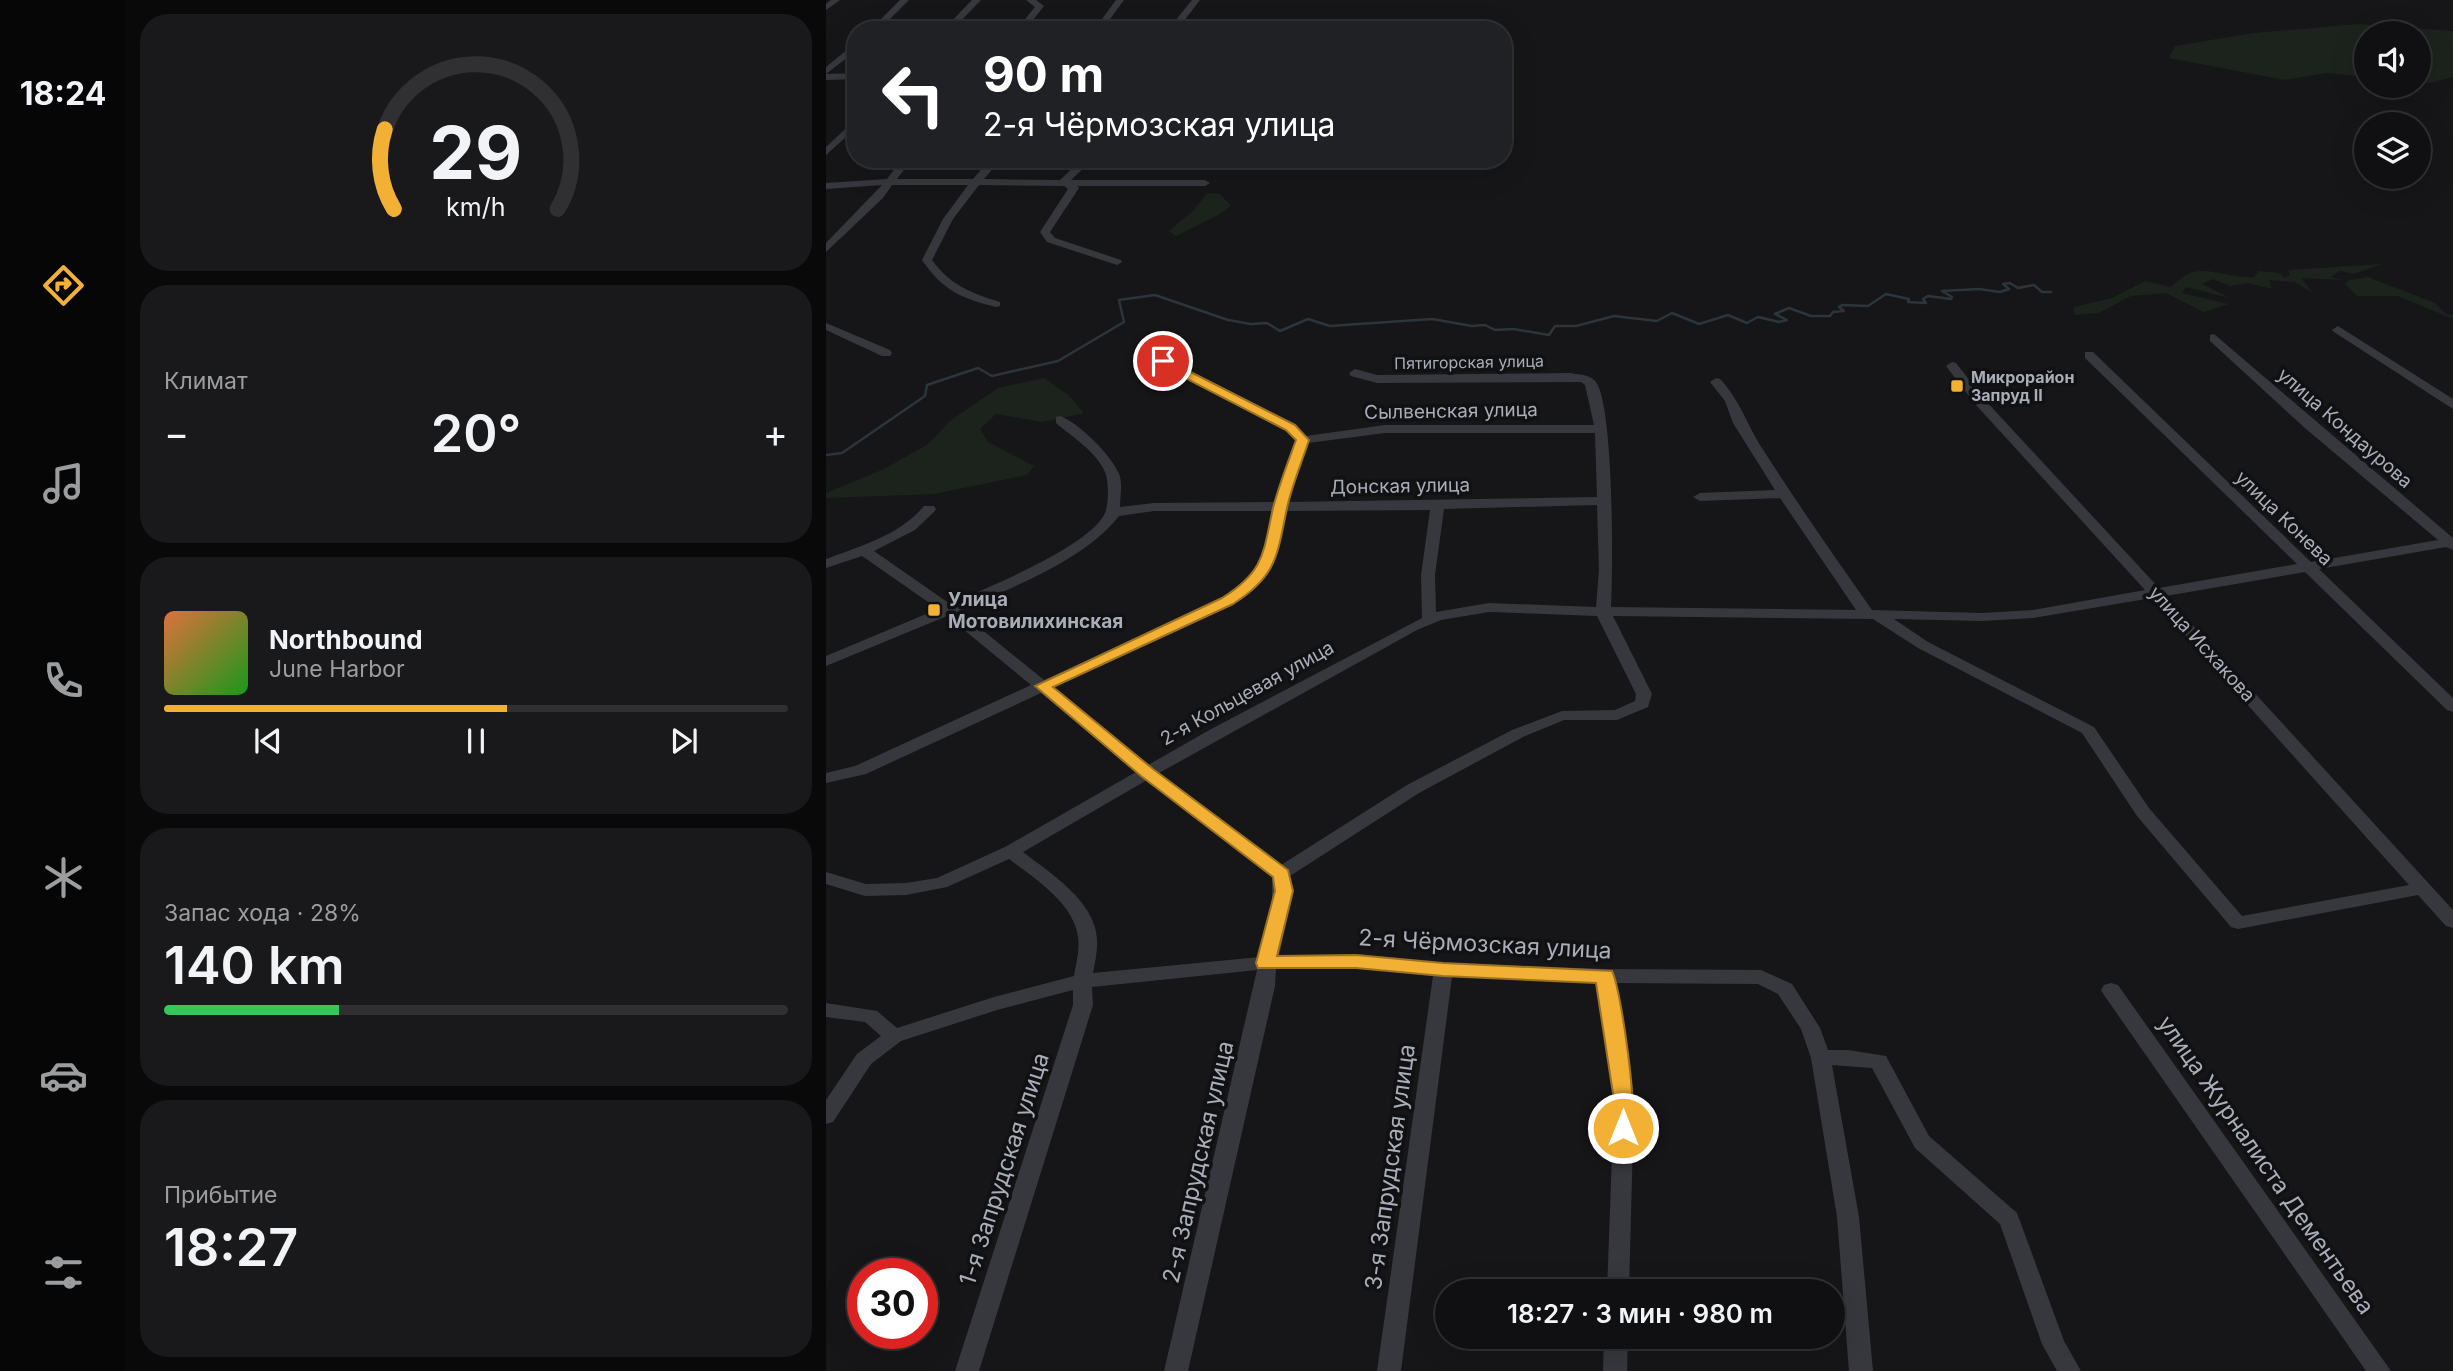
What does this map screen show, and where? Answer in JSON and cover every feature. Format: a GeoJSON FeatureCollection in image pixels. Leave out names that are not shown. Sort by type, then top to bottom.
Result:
{"type":"FeatureCollection","features":[{"type":"Feature","properties":{"kind":"street"},"geometry":{"type":"LineString","coordinates":[[826,8],[836,0]]}},
{"type":"Feature","properties":{"kind":"street"},"geometry":{"type":"LineString","coordinates":[[883,21],[905,0]]}},
{"type":"Feature","properties":{"kind":"street"},"geometry":{"type":"LineString","coordinates":[[956,21],[977,0]]}},
{"type":"Feature","properties":{"kind":"street"},"geometry":{"type":"LineString","coordinates":[[1028,21],[1040,6],[1030,0]]}},
{"type":"Feature","properties":{"kind":"street"},"geometry":{"type":"LineString","coordinates":[[1105,21],[1120,0]]}},
{"type":"Feature","properties":{"kind":"street"},"geometry":{"type":"LineString","coordinates":[[1180,21],[1196,0]]}},
{"type":"Feature","properties":{"kind":"street"},"geometry":{"type":"LineString","coordinates":[[826,71],[847,54]]}},
{"type":"Feature","properties":{"kind":"street"},"geometry":{"type":"LineString","coordinates":[[826,77],[847,76]]}},
{"type":"Feature","properties":{"kind":"street"},"geometry":{"type":"LineString","coordinates":[[826,152],[847,131]]}},
{"type":"Feature","properties":{"kind":"street"},"geometry":{"type":"LineString","coordinates":[[826,249],[879,196],[900,168]]}},
{"type":"Feature","properties":{"kind":"street"},"geometry":{"type":"LineString","coordinates":[[988,168],[933,244],[927,260],[939,279],[957,293],[996,304]]}},
{"type":"Feature","properties":{"kind":"street"},"geometry":{"type":"LineString","coordinates":[[1064,181],[1078,168]]}},
{"type":"Feature","properties":{"kind":"street"},"geometry":{"type":"LineString","coordinates":[[826,186],[976,181],[1205,183]]}},
{"type":"Feature","properties":{"kind":"street"},"geometry":{"type":"LineString","coordinates":[[1064,181],[1073,188],[1045,232],[1051,240],[1117,262]]}},
{"type":"Feature","properties":{"kind":"street"},"geometry":{"type":"LineString","coordinates":[[826,326],[886,353]]}},
{"type":"Feature","properties":{"kind":"street"},"geometry":{"type":"LineString","coordinates":[[2338,330],[2453,405]]}},
{"type":"Feature","properties":{"kind":"street","name":"улица Кондаурова"},"geometry":{"type":"LineString","coordinates":[[2214,338],[2311,426],[2452,544]]}},
{"type":"Feature","properties":{"kind":"street"},"geometry":{"type":"LineString","coordinates":[[826,778],[860,770],[1228,601],[1249,587],[1262,573],[1276,540],[1280,507],[1303,440],[1291,427],[1141,350]]}},
{"type":"Feature","properties":{"kind":"street","name":"улица Конева"},"geometry":{"type":"LineString","coordinates":[[2089,355],[2453,707]]}},
{"type":"Feature","properties":{"kind":"street","name":"улица Исхакова"},"geometry":{"type":"LineString","coordinates":[[1952,366],[2041,470],[2453,922]]}},
{"type":"Feature","properties":{"kind":"street","name":"Пятигорская улица"},"geometry":{"type":"LineString","coordinates":[[1355,373],[1377,379],[1585,379],[1591,384],[1601,429]]}},
{"type":"Feature","properties":{"kind":"street"},"geometry":{"type":"LineString","coordinates":[[1716,382],[1728,394],[1738,414],[1739,424],[1784,494],[1873,615],[1923,645],[2088,730],[2143,812],[2238,923],[2423,888]]}},
{"type":"Feature","properties":{"kind":"street"},"geometry":{"type":"LineString","coordinates":[[826,661],[949,610],[1082,543],[1110,520],[1114,512],[1113,474],[1089,445],[1060,420]]}},
{"type":"Feature","properties":{"kind":"street","name":"Сылвенская улица"},"geometry":{"type":"LineString","coordinates":[[1303,440],[1385,429],[1601,429]]}},
{"type":"Feature","properties":{"kind":"street"},"geometry":{"type":"LineString","coordinates":[[863,550],[949,610],[1147,772],[1281,874],[1419,784],[1498,743],[1558,716],[1593,713],[1617,715],[1642,704],[1644,694],[1603,612],[1606,570],[1601,429]]}},
{"type":"Feature","properties":{"kind":"street"},"geometry":{"type":"LineString","coordinates":[[1700,497],[1784,494]]}},
{"type":"Feature","properties":{"kind":"street","name":"Донская улица"},"geometry":{"type":"LineString","coordinates":[[1114,512],[1154,507],[1438,505],[1604,500]]}},
{"type":"Feature","properties":{"kind":"street"},"geometry":{"type":"LineString","coordinates":[[1429,618],[1428,575],[1438,505]]}},
{"type":"Feature","properties":{"kind":"street"},"geometry":{"type":"LineString","coordinates":[[826,564],[863,550],[922,521],[929,509]]}},
{"type":"Feature","properties":{"kind":"street","name":"2-я Кольцевая улица"},"geometry":{"type":"LineString","coordinates":[[826,878],[864,890],[906,889],[941,883],[1011,850],[1219,731],[1429,618],[1459,609],[1484,607],[1603,612],[1982,617],[2033,614],[2305,566],[2452,544]]}},
{"type":"Feature","properties":{"kind":"street","name":"1-я Запрудская улица"},"geometry":{"type":"LineString","coordinates":[[967,1371],[1083,1005],[1080,981],[1088,937],[1074,905],[1011,850]]}},
{"type":"Feature","properties":{"kind":"street","name":"2-я Запрудская улица"},"geometry":{"type":"LineString","coordinates":[[1176,1371],[1265,986],[1265,963],[1284,891],[1281,874]]}},
{"type":"Feature","properties":{"kind":"street","name":"2-я Чёрмозская улица"},"geometry":{"type":"LineString","coordinates":[[826,1116],[864,1059],[894,1036],[994,1004],[1080,981],[1265,963],[1356,961],[1443,970],[1605,976],[1761,977],[1784,989],[1810,1028],[1821,1058]]}},
{"type":"Feature","properties":{"kind":"street","name":"3-я Запрудская улица"},"geometry":{"type":"LineString","coordinates":[[1389,1371],[1443,970]]}},
{"type":"Feature","properties":{"kind":"street"},"geometry":{"type":"LineString","coordinates":[[1605,976],[1624,1100],[1618,1279]]}},
{"type":"Feature","properties":{"kind":"street","name":"улица Журналиста Дементьева"},"geometry":{"type":"LineString","coordinates":[[2111,990],[2379,1371]]}},
{"type":"Feature","properties":{"kind":"street"},"geometry":{"type":"LineString","coordinates":[[826,1010],[870,1016],[894,1036]]}},
{"type":"Feature","properties":{"kind":"street"},"geometry":{"type":"LineString","coordinates":[[1861,1371],[1848,1217],[1821,1058],[1848,1057],[1879,1061],[1922,1142],[2009,1219],[2054,1344],[2069,1371]]}},
{"type":"Feature","properties":{"kind":"street"},"geometry":{"type":"LineString","coordinates":[[1615,1371],[1616,1349]]}},
{"type":"Feature","properties":{"kind":"shaded area"},"geometry":{"type":"Polygon","coordinates":[[[2354,24],[2354,76],[2327,73],[2285,80],[2169,58],[2175,46],[2253,33],[2354,24]]]}},
{"type":"Feature","properties":{"kind":"shaded area"},"geometry":{"type":"Polygon","coordinates":[[[2431,29],[2453,31],[2453,77],[2431,83],[2431,29]]]}},
{"type":"Feature","properties":{"kind":"shaded area"},"geometry":{"type":"Polygon","coordinates":[[[1207,193],[1220,194],[1231,206],[1176,236],[1169,231],[1194,210],[1207,193]]]}},
{"type":"Feature","properties":{"kind":"shaded area"},"geometry":{"type":"Polygon","coordinates":[[[2382,264],[2354,274],[2340,271],[2331,277],[2343,280],[2301,278],[2313,293],[2295,282],[2269,280],[2272,289],[2249,283],[2230,286],[2213,279],[2202,284],[2230,298],[2186,287],[2182,293],[2228,304],[2204,312],[2166,293],[2131,296],[2098,313],[2074,315],[2074,307],[2112,298],[2145,281],[2170,287],[2193,272],[2208,271],[2254,277],[2259,271],[2280,273],[2284,278],[2290,275],[2288,270],[2382,264]]]}},
{"type":"Feature","properties":{"kind":"shaded area"},"geometry":{"type":"Polygon","coordinates":[[[2368,277],[2435,303],[2446,314],[2453,315],[2453,319],[2398,296],[2357,296],[2345,284],[2350,280],[2368,277]]]}},
{"type":"Feature","properties":{"kind":"shaded area"},"geometry":{"type":"Polygon","coordinates":[[[1044,378],[1067,394],[1084,413],[1042,422],[996,414],[980,429],[988,442],[1034,466],[1027,475],[934,494],[826,498],[826,493],[884,469],[927,445],[950,421],[998,388],[1044,378]]]}},
{"type":"Feature","properties":{"kind":"waterway"},"geometry":{"type":"LineString","coordinates":[[826,455],[842,453],[925,396],[927,385],[978,368],[992,376],[1058,361],[1124,322],[1119,300],[1155,295],[1228,320],[1251,324],[1267,323],[1280,331],[1308,319],[1330,326],[1432,319],[1472,326],[1485,325],[1495,330],[1513,329],[1549,335],[1555,326],[1576,326],[1614,316],[1657,321],[1672,313],[1699,324],[1728,315],[1747,323],[1758,317],[1779,322],[1787,320],[1775,314],[1789,308],[1811,316],[1830,316],[1833,312],[1844,311],[1839,307],[1842,305],[1868,306],[1886,294],[1909,299],[1908,302],[1926,303],[1923,299],[1928,296],[1951,299],[1952,297],[1942,291],[1979,289],[2000,292],[2009,289],[2003,284],[2010,283],[2018,288],[2034,285],[2042,292],[2051,292]]}},
{"type":"Feature","properties":{"kind":"place","name":"Микрорайон Запруд II"},"geometry":{"type":"Point","coordinates":[1957,386]}},
{"type":"Feature","properties":{"kind":"place","name":"Улица Мотовилихинская"},"geometry":{"type":"Point","coordinates":[934,610]}},
{"type":"Feature","properties":{"kind":"route"},"geometry":{"type":"LineString","coordinates":[[1163,361],[1291,427],[1303,440],[1280,507],[1276,540],[1262,573],[1249,587],[1228,601],[1042,686],[1147,772],[1281,874],[1284,891],[1265,963],[1356,961],[1443,970],[1605,976],[1624,1100],[1623,1128]]}}]}
